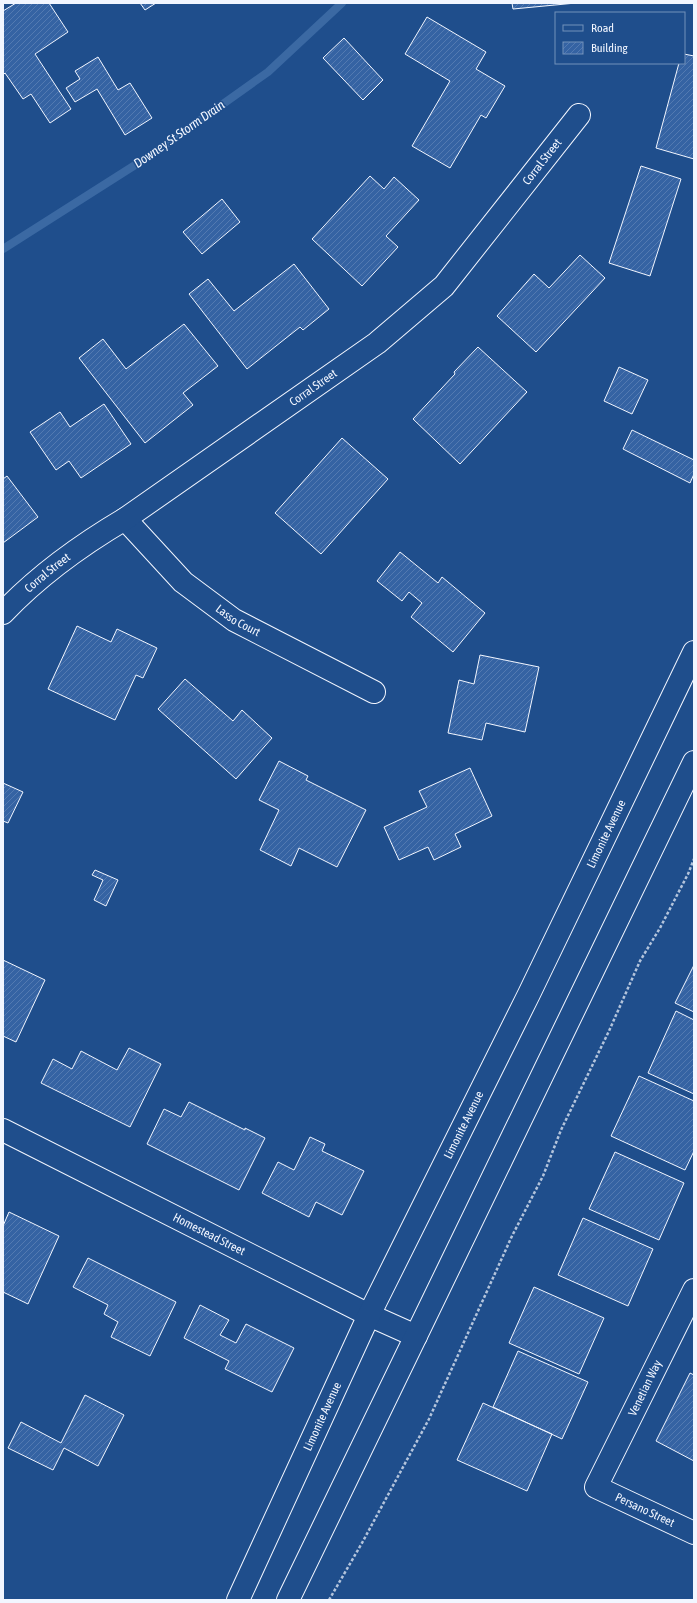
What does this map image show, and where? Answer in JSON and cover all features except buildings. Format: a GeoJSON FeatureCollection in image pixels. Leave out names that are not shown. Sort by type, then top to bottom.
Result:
{"type":"FeatureCollection","features":[{"type":"Feature","properties":{"kind":"main road","name":"Corral Street"},"geometry":{"type":"LineString","coordinates":[[3,613],[24,590],[89,540],[125,518],[377,343],[444,286],[580,115]]}},
{"type":"Feature","properties":{"kind":"main road","name":"Lasso Court"},"geometry":{"type":"LineString","coordinates":[[125,518],[184,582],[234,620],[374,692]]}},
{"type":"Feature","properties":{"kind":"main road","name":"Limonite Avenue"},"geometry":{"type":"LineString","coordinates":[[238,1600],[368,1315],[525,1002],[694,652]]}},
{"type":"Feature","properties":{"kind":"main road"},"geometry":{"type":"LineString","coordinates":[[288,1600],[694,762]]}},
{"type":"Feature","properties":{"kind":"main road","name":"Homestead Street"},"geometry":{"type":"LineString","coordinates":[[3,1130],[368,1315],[416,1336]]}},
{"type":"Feature","properties":{"kind":"main road","name":"Venetian Way"},"geometry":{"type":"LineString","coordinates":[[596,1487],[694,1290]]}},
{"type":"Feature","properties":{"kind":"main road","name":"Persano Street"},"geometry":{"type":"LineString","coordinates":[[596,1487],[694,1533]]}},
{"type":"Feature","properties":{"kind":"path"},"geometry":{"type":"LineString","coordinates":[[330,1600],[428,1419],[512,1236],[543,1176],[561,1130],[610,1031],[640,961],[660,928],[688,874],[694,859]]}},
{"type":"Feature","properties":{"kind":"waterway","name":"Downey St Storm Drain"},"geometry":{"type":"LineString","coordinates":[[3,249],[154,153],[268,72],[342,3]]}}]}
